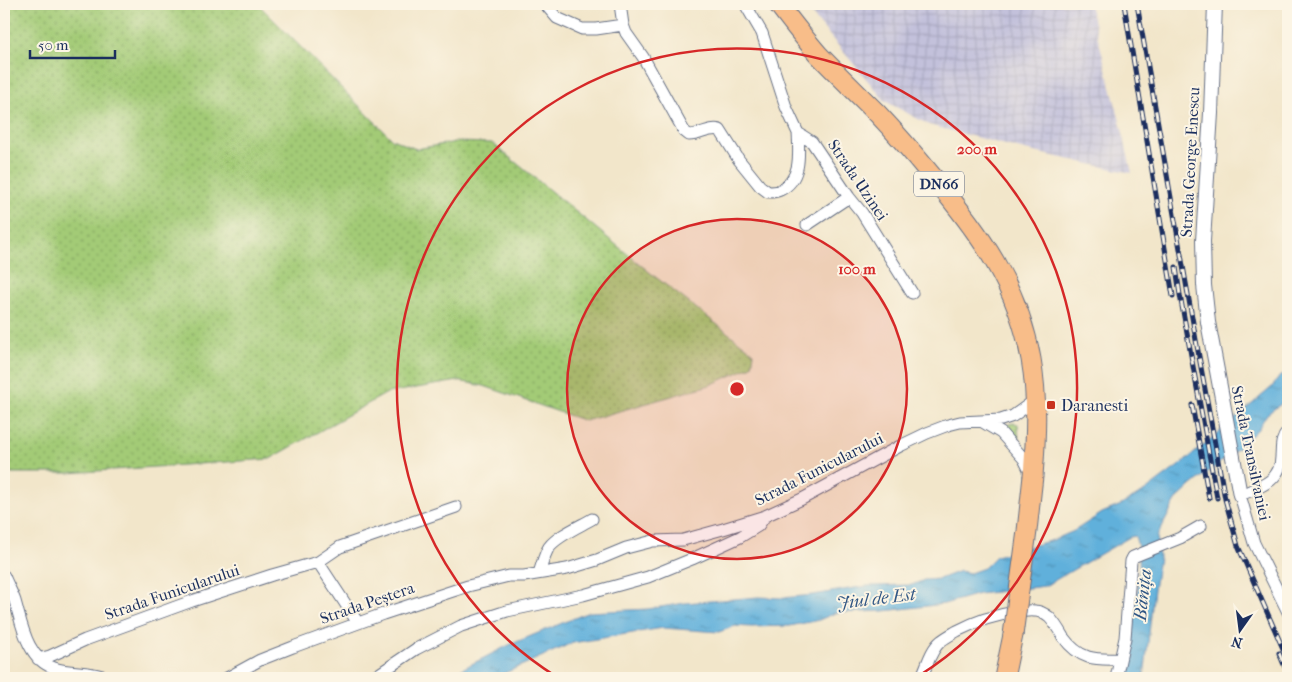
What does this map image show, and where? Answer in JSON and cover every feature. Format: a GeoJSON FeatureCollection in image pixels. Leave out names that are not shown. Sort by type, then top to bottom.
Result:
{"type":"FeatureCollection","features":[{"type":"Feature","properties":{"kind":"main road","name":"DN66"},"geometry":{"type":"LineString","coordinates":[[778,4],[818,53],[878,114],[908,148],[969,221],[992,255],[1006,281],[1024,329],[1031,358],[1036,430],[1027,531],[1013,635],[1004,678]]}},
{"type":"Feature","properties":{"kind":"street"},"geometry":{"type":"LineString","coordinates":[[546,4],[557,18],[582,29],[622,25]]}},
{"type":"Feature","properties":{"kind":"street"},"geometry":{"type":"LineString","coordinates":[[620,4],[622,25],[651,71],[684,132],[689,135],[695,135],[715,128],[720,130],[739,160],[760,186],[768,192],[780,191],[792,181],[798,168],[798,133]]}},
{"type":"Feature","properties":{"kind":"street","name":"Strada Uzinei"},"geometry":{"type":"LineString","coordinates":[[745,4],[762,33],[786,107],[798,133],[812,142],[862,213],[912,294]]}},
{"type":"Feature","properties":{"kind":"street","name":"Strada George Enescu"},"geometry":{"type":"LineString","coordinates":[[1208,322],[1204,285],[1203,241],[1211,113],[1215,4]]}},
{"type":"Feature","properties":{"kind":"street"},"geometry":{"type":"LineString","coordinates":[[807,226],[849,197]]}},
{"type":"Feature","properties":{"kind":"street","name":"Strada Transilvaniei"},"geometry":{"type":"LineString","coordinates":[[1208,322],[1222,406],[1240,495],[1254,543],[1288,612]]}},
{"type":"Feature","properties":{"kind":"street","name":"Strada Funicularului"},"geometry":{"type":"LineString","coordinates":[[524,576],[567,569],[597,560],[626,548],[653,541],[682,540],[765,516],[802,499],[928,433],[960,422],[1001,420],[1013,416],[1035,400]]}},
{"type":"Feature","properties":{"kind":"street"},"geometry":{"type":"LineString","coordinates":[[981,421],[1001,434],[1033,469]]}},
{"type":"Feature","properties":{"kind":"street"},"geometry":{"type":"LineString","coordinates":[[1240,495],[1272,480],[1279,469],[1281,445],[1283,437],[1288,431]]}},
{"type":"Feature","properties":{"kind":"street","name":"Strada Funicularului"},"geometry":{"type":"LineString","coordinates":[[38,659],[192,601],[318,562],[340,547],[456,508]]}},
{"type":"Feature","properties":{"kind":"street"},"geometry":{"type":"LineString","coordinates":[[373,678],[416,649],[461,626],[507,611],[584,595],[648,577],[740,537],[758,526],[765,516]]}},
{"type":"Feature","properties":{"kind":"street"},"geometry":{"type":"LineString","coordinates":[[539,573],[550,545],[592,519]]}},
{"type":"Feature","properties":{"kind":"street"},"geometry":{"type":"LineString","coordinates":[[1116,678],[1125,638],[1131,561],[1138,555],[1180,538],[1201,526]]}},
{"type":"Feature","properties":{"kind":"street"},"geometry":{"type":"LineString","coordinates":[[318,562],[358,623]]}},
{"type":"Feature","properties":{"kind":"street"},"geometry":{"type":"LineString","coordinates":[[4,576],[14,599],[26,637],[38,659],[55,668],[100,675],[107,678]]}},
{"type":"Feature","properties":{"kind":"street","name":"Strada Peștera"},"geometry":{"type":"LineString","coordinates":[[227,678],[260,660],[358,623],[468,586],[509,576],[524,576]]}},
{"type":"Feature","properties":{"kind":"street"},"geometry":{"type":"LineString","coordinates":[[921,678],[934,648],[940,641],[983,619],[1000,614],[1029,611],[1036,611],[1049,617],[1071,646],[1082,655],[1097,660],[1120,659]]}},
{"type":"Feature","properties":{"kind":"shaded area"},"geometry":{"type":"Polygon","coordinates":[[[803,4],[1089,4],[1132,173],[1025,150],[929,125],[885,101],[803,4]]]}},
{"type":"Feature","properties":{"kind":"green space"},"geometry":{"type":"Polygon","coordinates":[[[4,4],[258,4],[392,139],[416,149],[456,142],[492,143],[653,275],[754,353],[752,366],[710,385],[585,421],[484,386],[458,381],[387,393],[270,459],[69,473],[4,473],[4,4]]]}},
{"type":"Feature","properties":{"kind":"green space"},"geometry":{"type":"Polygon","coordinates":[[[1009,424],[1018,424],[1019,443],[1010,435],[1008,430],[1009,424]]]}},
{"type":"Feature","properties":{"kind":"water"},"geometry":{"type":"Polygon","coordinates":[[[1288,371],[1288,399],[1267,414],[1258,429],[1242,445],[1177,499],[1157,537],[1159,558],[1144,678],[1127,678],[1139,574],[1139,551],[1135,536],[1130,537],[1045,586],[979,594],[944,604],[884,611],[835,613],[819,620],[790,626],[735,626],[719,632],[663,628],[572,643],[496,678],[449,678],[460,670],[509,645],[589,612],[648,609],[685,603],[758,597],[782,598],[867,586],[912,585],[924,580],[939,579],[960,571],[970,573],[984,568],[996,556],[1053,540],[1074,531],[1102,513],[1121,505],[1145,491],[1185,461],[1272,387],[1280,376],[1288,371]]]}},
{"type":"Feature","properties":{"kind":"railway"},"geometry":{"type":"LineString","coordinates":[[1124,4],[1173,296]]}},
{"type":"Feature","properties":{"kind":"railway"},"geometry":{"type":"LineString","coordinates":[[1137,4],[1225,499],[1238,546],[1288,660]]}},
{"type":"Feature","properties":{"kind":"railway"},"geometry":{"type":"LineString","coordinates":[[1176,267],[1217,498]]}},
{"type":"Feature","properties":{"kind":"railway"},"geometry":{"type":"LineString","coordinates":[[1192,405],[1209,498]]}},
{"type":"Feature","properties":{"kind":"railway"},"geometry":{"type":"LineString","coordinates":[[1279,653],[1288,674]]}},
{"type":"Feature","properties":{"kind":"place","name":"Daranesti"},"geometry":{"type":"Point","coordinates":[1051,405]}},
{"type":"Feature","properties":{"kind":"water label","name":"Bănița"},"geometry":{"type":"Point","coordinates":[1143,595]}},
{"type":"Feature","properties":{"kind":"water label","name":"Jiul de Est"},"geometry":{"type":"Point","coordinates":[876,599]}}]}
